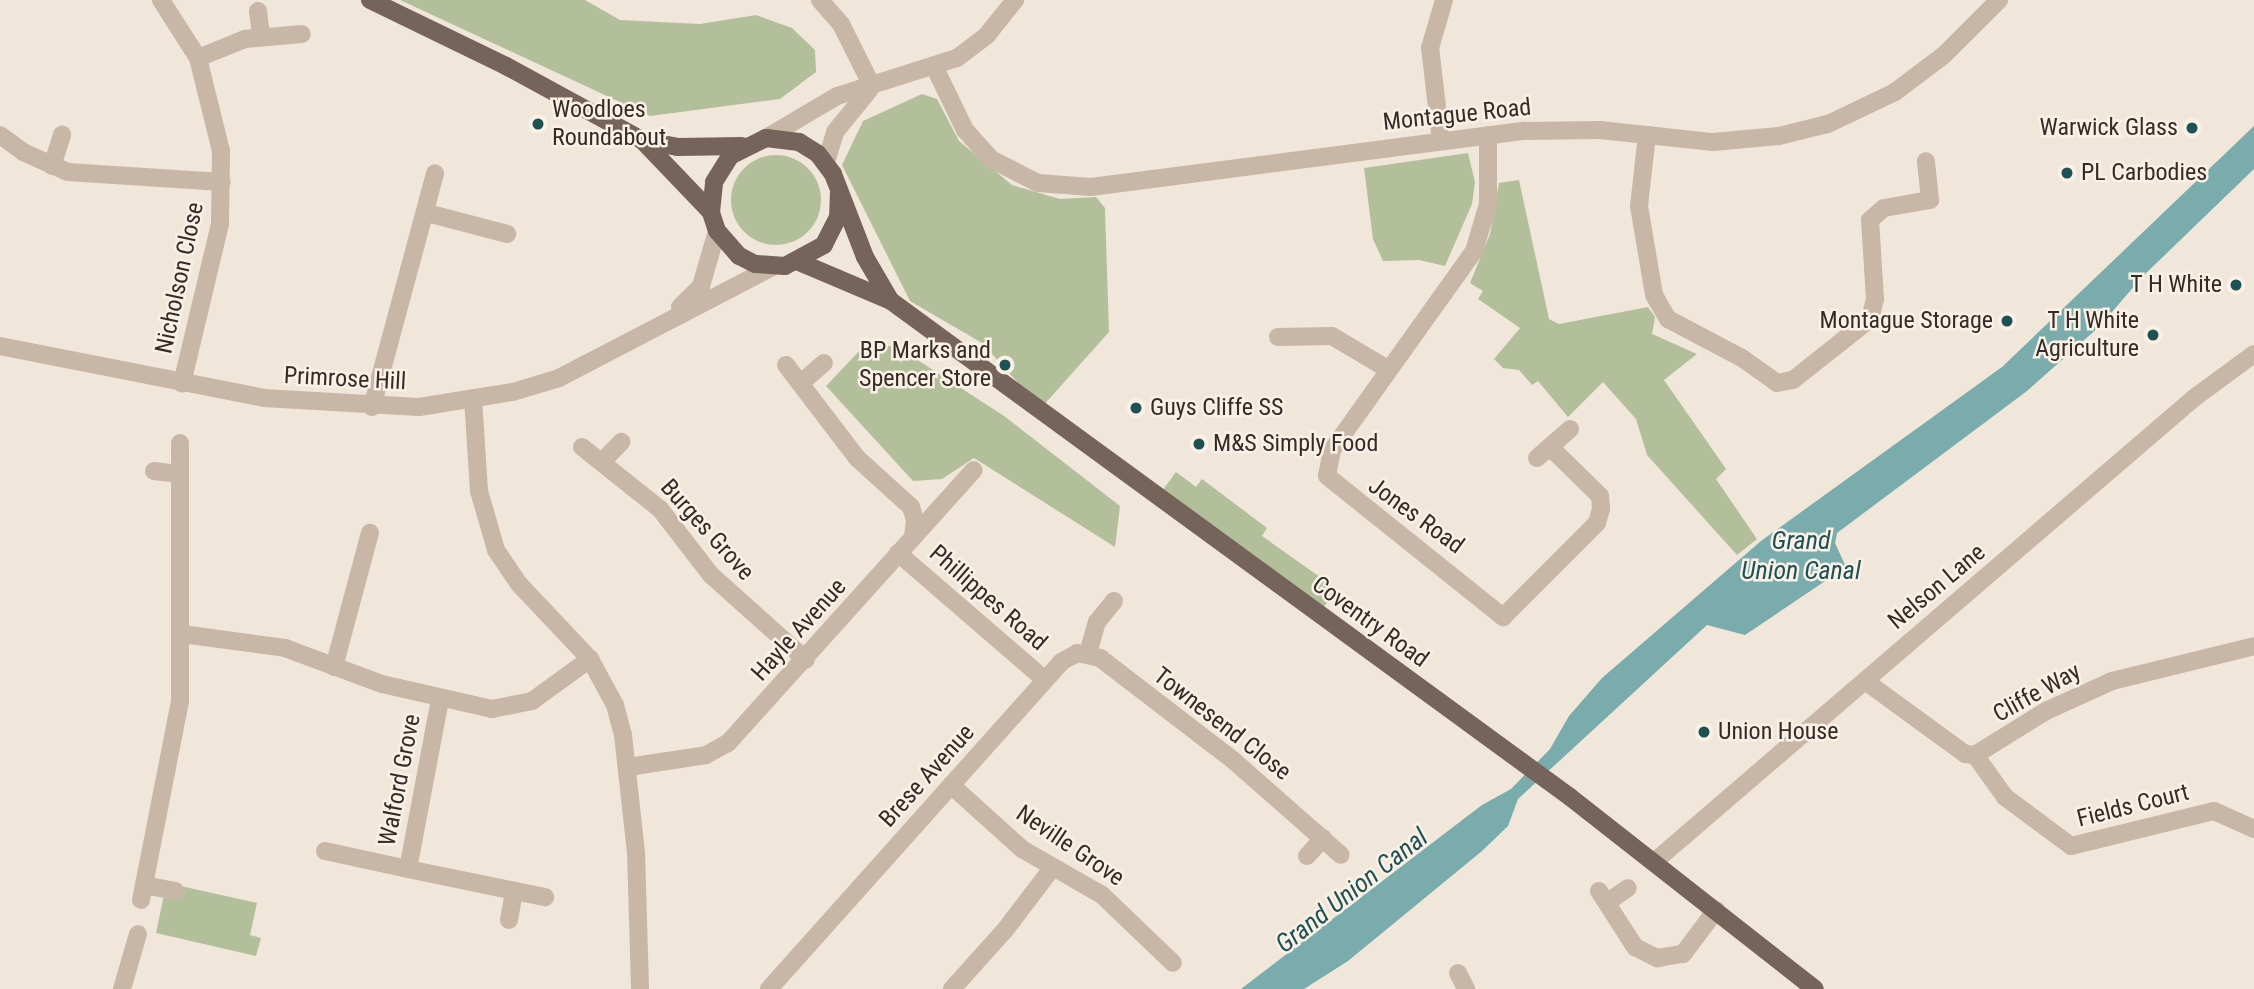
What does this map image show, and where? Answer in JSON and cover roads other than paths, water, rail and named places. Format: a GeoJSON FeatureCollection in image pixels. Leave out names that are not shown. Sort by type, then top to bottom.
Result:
{"type":"FeatureCollection","features":[{"type":"Feature","properties":{"kind":"main road"},"geometry":{"type":"LineString","coordinates":[[370,0],[506,66],[642,140],[678,147],[742,146],[766,138],[799,142],[826,162]]}},
{"type":"Feature","properties":{"kind":"main road"},"geometry":{"type":"LineString","coordinates":[[642,140],[711,212]]}},
{"type":"Feature","properties":{"kind":"main road"},"geometry":{"type":"LineString","coordinates":[[742,146],[720,168],[710,197],[717,231],[739,256],[772,267],[799,262],[824,245],[833,232],[839,191]]}},
{"type":"Feature","properties":{"kind":"main road","name":"Coventry Road"},"geometry":{"type":"LineString","coordinates":[[826,162],[864,257],[891,301]]}},
{"type":"Feature","properties":{"kind":"main road","name":"Coventry Road"},"geometry":{"type":"LineString","coordinates":[[799,262],[891,301],[1551,784],[1815,989]]}},
{"type":"Feature","properties":{"kind":"street","name":"Nicholson Close"},"geometry":{"type":"LineString","coordinates":[[162,0],[198,58],[217,127],[222,182],[216,245],[182,384]]}},
{"type":"Feature","properties":{"kind":"street"},"geometry":{"type":"LineString","coordinates":[[820,0],[848,35],[872,86]]}},
{"type":"Feature","properties":{"kind":"street"},"geometry":{"type":"LineString","coordinates":[[766,138],[837,96],[935,68],[978,43],[1015,0]]}},
{"type":"Feature","properties":{"kind":"street"},"geometry":{"type":"LineString","coordinates":[[1441,141],[1430,48],[1444,0]]}},
{"type":"Feature","properties":{"kind":"street","name":"Montague Road"},"geometry":{"type":"LineString","coordinates":[[935,68],[965,130],[982,151],[1023,178],[1051,186],[1121,183],[1488,135],[1570,129],[1731,142],[1828,124],[1878,101],[1925,72],[1999,0]]}},
{"type":"Feature","properties":{"kind":"street"},"geometry":{"type":"LineString","coordinates":[[258,11],[261,36]]}},
{"type":"Feature","properties":{"kind":"street"},"geometry":{"type":"LineString","coordinates":[[198,58],[261,36],[302,34]]}},
{"type":"Feature","properties":{"kind":"street"},"geometry":{"type":"LineString","coordinates":[[826,162],[835,132],[872,86]]}},
{"type":"Feature","properties":{"kind":"street"},"geometry":{"type":"LineString","coordinates":[[0,135],[52,166],[130,179],[222,182]]}},
{"type":"Feature","properties":{"kind":"street"},"geometry":{"type":"LineString","coordinates":[[52,166],[62,135]]}},
{"type":"Feature","properties":{"kind":"street","name":"Jones Road"},"geometry":{"type":"LineString","coordinates":[[1488,135],[1488,204],[1474,251],[1332,450],[1326,467],[1329,483],[1455,575],[1503,617],[1597,523],[1601,509],[1600,496],[1544,452],[1570,429]]}},
{"type":"Feature","properties":{"kind":"street"},"geometry":{"type":"LineString","coordinates":[[1647,135],[1639,206],[1654,295],[1668,319],[1742,358],[1777,383],[1793,380],[1870,319],[1875,299],[1870,220],[1884,208],[1930,200],[1926,161]]}},
{"type":"Feature","properties":{"kind":"street"},"geometry":{"type":"LineString","coordinates":[[372,407],[427,214],[435,173]]}},
{"type":"Feature","properties":{"kind":"street"},"geometry":{"type":"LineString","coordinates":[[427,214],[507,234]]}},
{"type":"Feature","properties":{"kind":"street","name":"Primrose Hill"},"geometry":{"type":"LineString","coordinates":[[673,315],[701,286],[717,231]]}},
{"type":"Feature","properties":{"kind":"street","name":"Primrose Hill"},"geometry":{"type":"LineString","coordinates":[[0,346],[182,384],[264,398],[372,407],[419,407],[513,392],[567,374],[623,347],[673,315],[772,267]]}},
{"type":"Feature","properties":{"kind":"street"},"geometry":{"type":"LineString","coordinates":[[1278,337],[1332,336],[1389,370]]}},
{"type":"Feature","properties":{"kind":"street","name":"Nelson Lane"},"geometry":{"type":"LineString","coordinates":[[1654,862],[2194,398],[2254,354]]}},
{"type":"Feature","properties":{"kind":"street"},"geometry":{"type":"LineString","coordinates":[[802,382],[824,363]]}},
{"type":"Feature","properties":{"kind":"street"},"geometry":{"type":"LineString","coordinates":[[786,365],[802,382],[857,458],[911,507],[913,536]]}},
{"type":"Feature","properties":{"kind":"street"},"geometry":{"type":"LineString","coordinates":[[473,398],[479,491],[496,550],[519,584],[590,659],[615,705],[628,767],[638,888],[640,989]]}},
{"type":"Feature","properties":{"kind":"street"},"geometry":{"type":"LineString","coordinates":[[602,463],[621,442]]}},
{"type":"Feature","properties":{"kind":"street"},"geometry":{"type":"LineString","coordinates":[[175,891],[142,892],[178,726],[182,634],[180,443]]}},
{"type":"Feature","properties":{"kind":"street","name":"Burges Grove"},"geometry":{"type":"LineString","coordinates":[[582,447],[660,509],[711,575],[806,660]]}},
{"type":"Feature","properties":{"kind":"street","name":"Hayle Avenue"},"geometry":{"type":"LineString","coordinates":[[628,767],[706,755],[728,743],[806,660],[974,470]]}},
{"type":"Feature","properties":{"kind":"street"},"geometry":{"type":"LineString","coordinates":[[154,471],[180,474]]}},
{"type":"Feature","properties":{"kind":"street"},"geometry":{"type":"LineString","coordinates":[[334,667],[370,533]]}},
{"type":"Feature","properties":{"kind":"street","name":"Phillippes Road"},"geometry":{"type":"LineString","coordinates":[[898,553],[1045,680]]}},
{"type":"Feature","properties":{"kind":"street"},"geometry":{"type":"LineString","coordinates":[[1088,653],[1097,622],[1114,601]]}},
{"type":"Feature","properties":{"kind":"street"},"geometry":{"type":"LineString","coordinates":[[182,634],[261,643],[440,699],[482,708],[516,706],[539,697],[590,659]]}},
{"type":"Feature","properties":{"kind":"street","name":"Cliffe Way"},"geometry":{"type":"LineString","coordinates":[[1975,755],[2046,711],[2101,686],[2145,670],[2254,646]]}},
{"type":"Feature","properties":{"kind":"street","name":"Brese Avenue"},"geometry":{"type":"LineString","coordinates":[[769,989],[1065,658],[1088,653]]}},
{"type":"Feature","properties":{"kind":"street","name":"Townesend Close"},"geometry":{"type":"LineString","coordinates":[[1088,653],[1100,658],[1234,761],[1341,855]]}},
{"type":"Feature","properties":{"kind":"street"},"geometry":{"type":"LineString","coordinates":[[1865,681],[1965,754],[1975,755]]}},
{"type":"Feature","properties":{"kind":"street","name":"Walford Grove"},"geometry":{"type":"LineString","coordinates":[[408,869],[440,699]]}},
{"type":"Feature","properties":{"kind":"street","name":"Fields Court"},"geometry":{"type":"LineString","coordinates":[[1975,755],[2005,797],[2071,846],[2214,811],[2254,829]]}},
{"type":"Feature","properties":{"kind":"street","name":"Neville Grove"},"geometry":{"type":"LineString","coordinates":[[951,785],[1022,849],[1101,895],[1168,950]]}},
{"type":"Feature","properties":{"kind":"street"},"geometry":{"type":"LineString","coordinates":[[1307,856],[1323,838]]}},
{"type":"Feature","properties":{"kind":"street","name":"Walford Grove"},"geometry":{"type":"LineString","coordinates":[[325,851],[545,897]]}},
{"type":"Feature","properties":{"kind":"street"},"geometry":{"type":"LineString","coordinates":[[952,989],[1005,930],[1053,867]]}},
{"type":"Feature","properties":{"kind":"street"},"geometry":{"type":"LineString","coordinates":[[1628,888],[1604,897],[1636,947],[1664,959],[1685,952],[1716,910]]}},
{"type":"Feature","properties":{"kind":"street"},"geometry":{"type":"LineString","coordinates":[[509,920],[514,891]]}},
{"type":"Feature","properties":{"kind":"street"},"geometry":{"type":"LineString","coordinates":[[122,989],[138,934]]}},
{"type":"Feature","properties":{"kind":"water","name":"Grand Union Canal"},"geometry":{"type":"Polygon","coordinates":[[[2254,126],[2254,169],[2142,277],[2100,326],[2027,391],[1837,533],[1835,543],[1846,567],[1745,635],[1707,625],[1518,799],[1508,826],[1482,851],[1348,961],[1304,989],[1241,989],[1482,805],[1511,789],[1550,749],[1569,716],[1602,678],[1761,541],[2002,367],[2254,126]]]}},
{"type":"Feature","properties":{"kind":"place","name":"Woodloes Roundabout"},"geometry":{"type":"Point","coordinates":[538,124]}},
{"type":"Feature","properties":{"kind":"place","name":"Warwick Glass"},"geometry":{"type":"Point","coordinates":[2192,128]}},
{"type":"Feature","properties":{"kind":"place","name":"PL Carbodies"},"geometry":{"type":"Point","coordinates":[2067,173]}},
{"type":"Feature","properties":{"kind":"place","name":"T H White"},"geometry":{"type":"Point","coordinates":[2236,285]}},
{"type":"Feature","properties":{"kind":"place","name":"Montague Storage"},"geometry":{"type":"Point","coordinates":[2007,321]}},
{"type":"Feature","properties":{"kind":"place","name":"T H White Agriculture"},"geometry":{"type":"Point","coordinates":[2153,335]}},
{"type":"Feature","properties":{"kind":"place","name":"BP Marks and Spencer Store"},"geometry":{"type":"Point","coordinates":[1005,365]}},
{"type":"Feature","properties":{"kind":"place","name":"Guys Cliffe SS"},"geometry":{"type":"Point","coordinates":[1136,408]}},
{"type":"Feature","properties":{"kind":"place","name":"M&S Simply Food"},"geometry":{"type":"Point","coordinates":[1199,444]}},
{"type":"Feature","properties":{"kind":"place","name":"Union House"},"geometry":{"type":"Point","coordinates":[1704,732]}}]}
